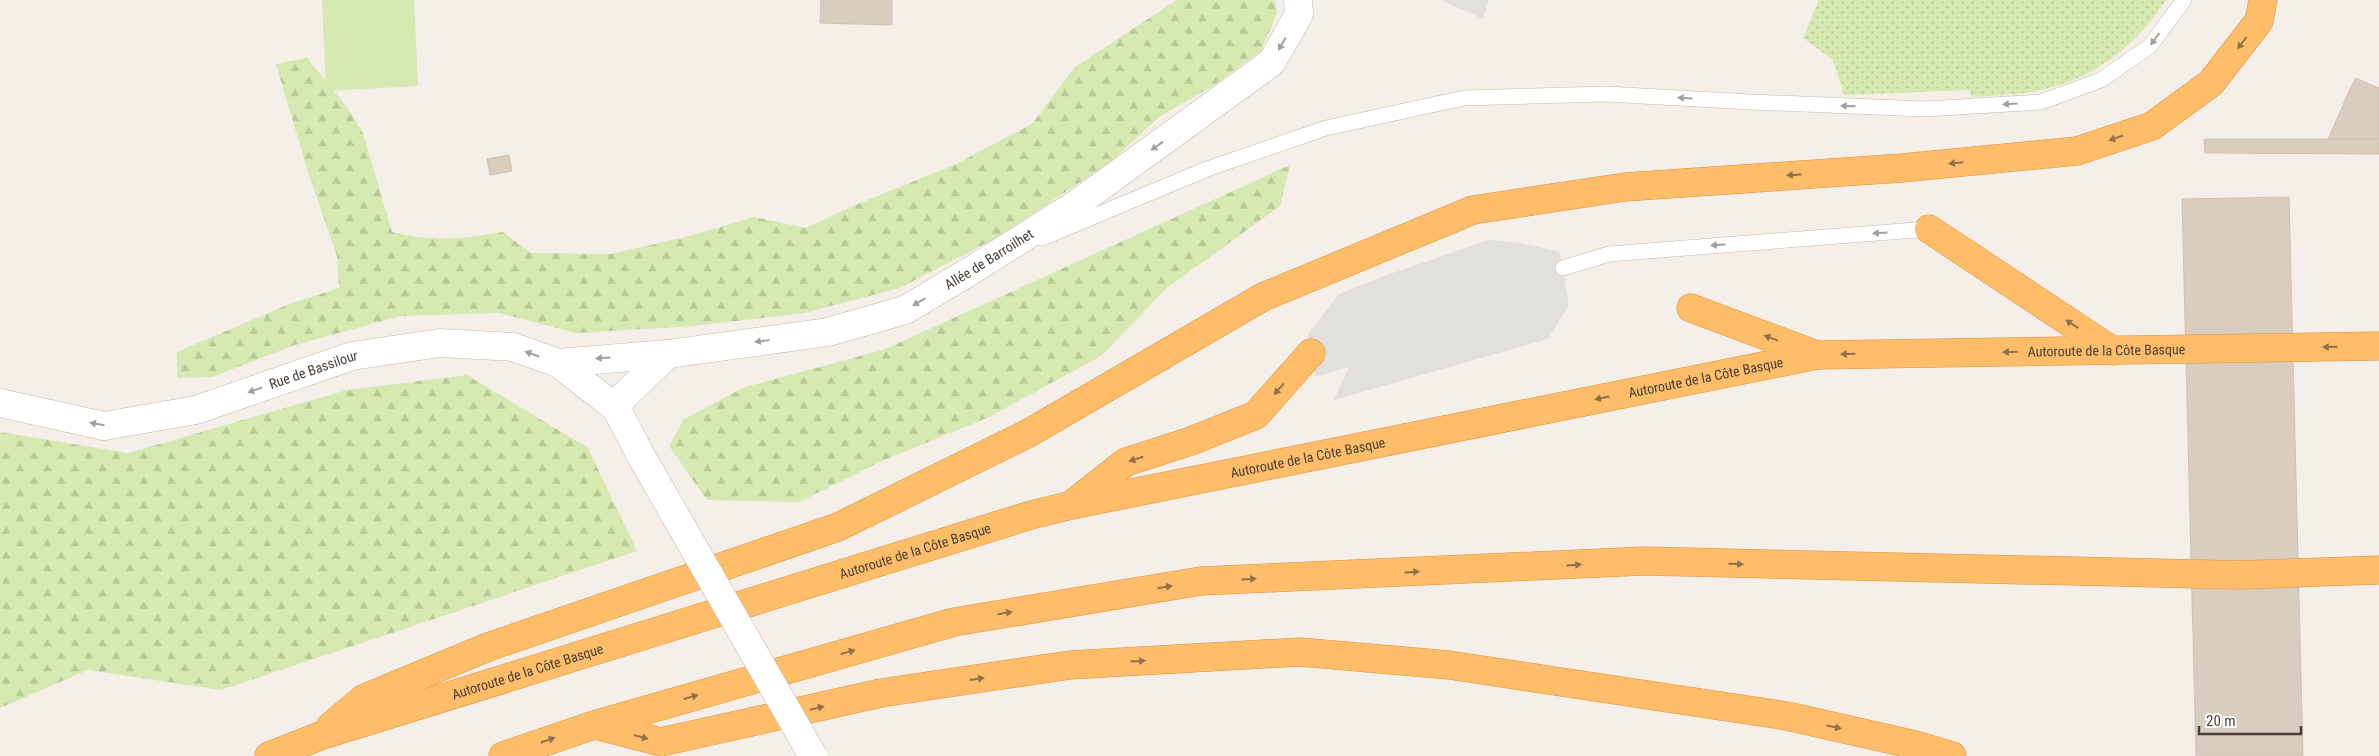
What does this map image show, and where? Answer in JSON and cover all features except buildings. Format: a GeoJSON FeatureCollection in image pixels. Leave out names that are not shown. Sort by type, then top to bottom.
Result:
{"type":"FeatureCollection","features":[{"type":"Feature","properties":{"kind":"highway"},"geometry":{"type":"LineString","coordinates":[[320,736],[363,700],[488,647],[838,527],[1027,434],[1263,297],[1473,210],[1625,187],[1902,168],[2077,151],[2152,126],[2211,83],[2259,21],[2263,0]]}},
{"type":"Feature","properties":{"kind":"highway"},"geometry":{"type":"LineString","coordinates":[[1929,229],[2113,351]]}},
{"type":"Feature","properties":{"kind":"highway"},"geometry":{"type":"LineString","coordinates":[[1690,308],[1817,355]]}},
{"type":"Feature","properties":{"kind":"highway","name":"Autoroute de la Côte Basque"},"geometry":{"type":"LineString","coordinates":[[269,756],[320,736],[1031,515],[1072,505],[1817,355],[2379,346]]}},
{"type":"Feature","properties":{"kind":"highway"},"geometry":{"type":"LineString","coordinates":[[1072,505],[1126,462],[1190,442],[1256,415],[1311,353]]}},
{"type":"Feature","properties":{"kind":"highway"},"geometry":{"type":"LineString","coordinates":[[503,756],[594,725],[954,622],[1200,581],[1644,562],[2240,575],[2379,570]]}},
{"type":"Feature","properties":{"kind":"highway"},"geometry":{"type":"LineString","coordinates":[[594,725],[661,742],[881,693],[1070,665],[1300,652],[1449,665],[1787,716],[1915,745],[1952,756]]}},
{"type":"Feature","properties":{"kind":"street","name":"Allée de Barroilhet"},"geometry":{"type":"LineString","coordinates":[[558,363],[668,354],[828,332],[905,310],[1075,205],[1272,62],[1299,14],[1298,0]]}},
{"type":"Feature","properties":{"kind":"street","name":"Rue de Bassilour"},"geometry":{"type":"LineString","coordinates":[[0,403],[104,426],[196,410],[352,356],[440,343],[513,347],[558,363],[616,408]]}},
{"type":"Feature","properties":{"kind":"street"},"geometry":{"type":"LineString","coordinates":[[668,354],[624,396],[616,408],[640,454],[813,756]]}},
{"type":"Feature","properties":{"kind":"lane"},"geometry":{"type":"LineString","coordinates":[[972,270],[1083,220],[1216,166],[1326,128],[1464,98],[1606,94],[1751,102],[1925,108],[2041,102],[2101,80],[2150,46],[2184,0]]}},
{"type":"Feature","properties":{"kind":"lane"},"geometry":{"type":"LineString","coordinates":[[1563,268],[1609,254],[1929,229]]}},
{"type":"Feature","properties":{"kind":"green space"},"geometry":{"type":"Polygon","coordinates":[[[322,0],[414,0],[418,86],[326,91],[322,0]]]}},
{"type":"Feature","properties":{"kind":"green space"},"geometry":{"type":"Polygon","coordinates":[[[1177,0],[1275,0],[1277,13],[1261,51],[1211,87],[1159,117],[1109,163],[996,238],[900,288],[804,313],[693,326],[576,333],[499,313],[401,316],[295,345],[212,377],[177,378],[177,352],[289,304],[339,288],[337,256],[307,169],[276,64],[307,58],[347,107],[363,133],[392,232],[421,237],[448,238],[503,232],[531,253],[611,254],[686,237],[754,217],[806,228],[853,206],[956,164],[1032,124],[1075,67],[1177,0]]]}},
{"type":"Feature","properties":{"kind":"green space"},"geometry":{"type":"Polygon","coordinates":[[[1819,0],[2166,0],[2139,35],[2123,50],[2087,74],[2067,83],[2046,89],[2018,94],[1971,97],[1970,90],[1844,95],[1833,60],[1803,38],[1819,0]]]}},
{"type":"Feature","properties":{"kind":"green space"},"geometry":{"type":"Polygon","coordinates":[[[1290,165],[1280,206],[1167,288],[1101,356],[987,418],[882,461],[799,502],[707,500],[669,446],[684,419],[745,387],[883,350],[1290,165]]]}},
{"type":"Feature","properties":{"kind":"green space"},"geometry":{"type":"Polygon","coordinates":[[[467,375],[588,448],[637,551],[221,690],[88,670],[0,708],[0,432],[128,453],[347,390],[467,375]]]}},
{"type":"Feature","properties":{"kind":"shaded area"},"geometry":{"type":"Polygon","coordinates":[[[1441,0],[1489,0],[1483,19],[1441,0]]]}},
{"type":"Feature","properties":{"kind":"shaded area"},"geometry":{"type":"Polygon","coordinates":[[[1489,240],[1521,243],[1560,252],[1569,305],[1548,339],[1334,400],[1349,367],[1315,377],[1308,334],[1339,294],[1384,276],[1489,240]]]}}]}
